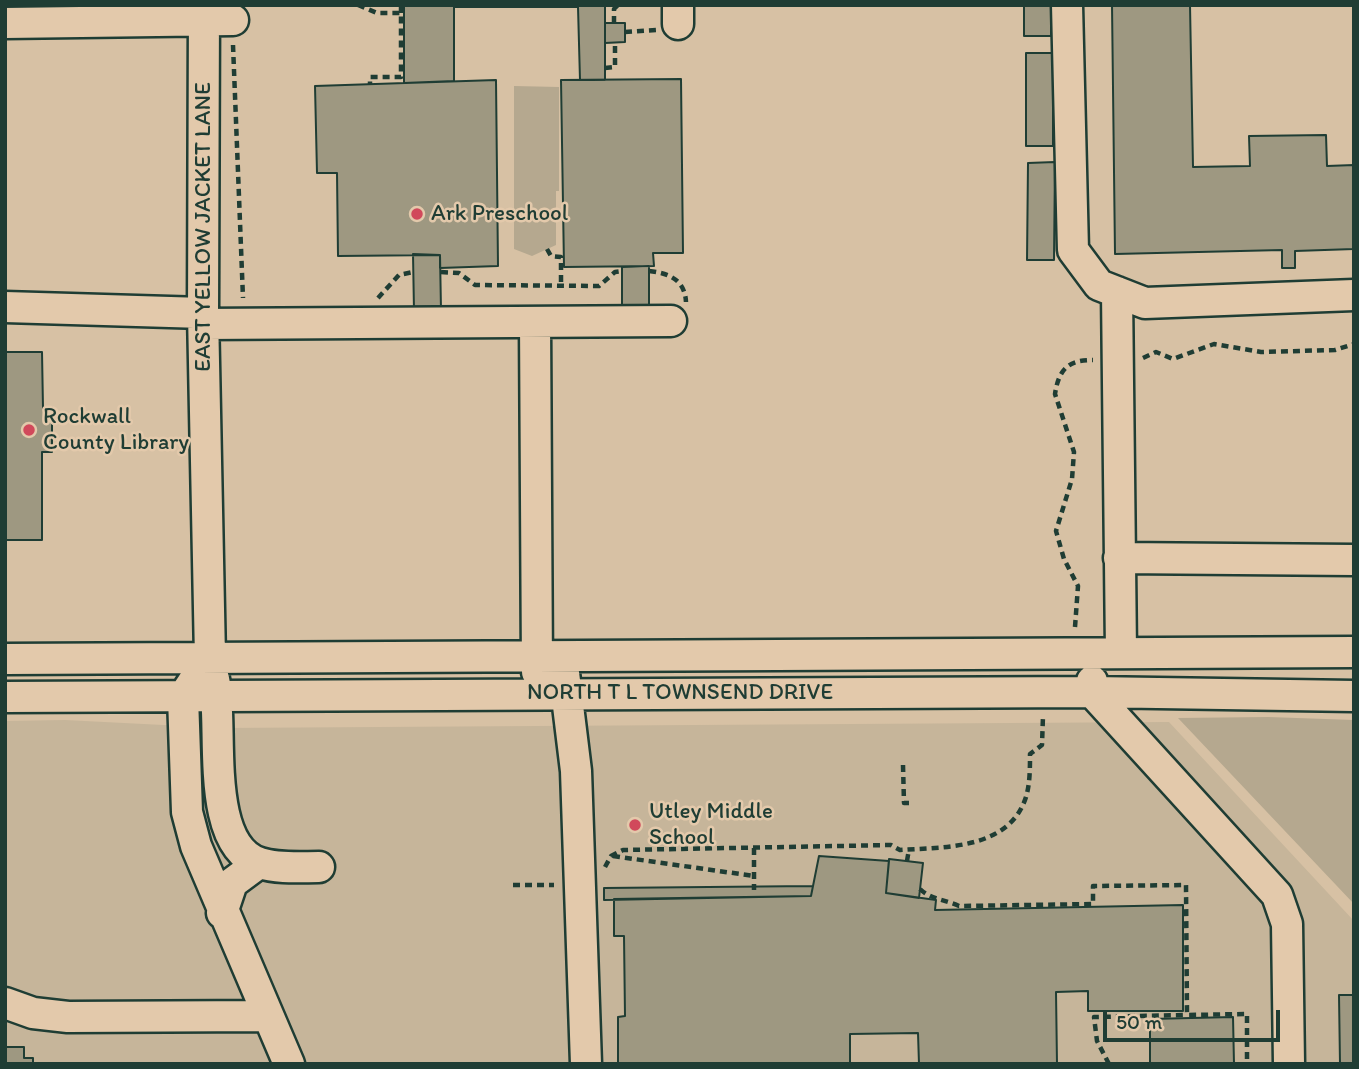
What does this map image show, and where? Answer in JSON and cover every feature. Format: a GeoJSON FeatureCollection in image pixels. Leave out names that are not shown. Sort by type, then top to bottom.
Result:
{"type":"FeatureCollection","features":[{"type":"Feature","properties":{"kind":"street"},"geometry":{"type":"LineString","coordinates":[[1067,5],[1073,250],[1099,285],[1146,303],[1354,295]]}},
{"type":"Feature","properties":{"kind":"street"},"geometry":{"type":"LineString","coordinates":[[5,23],[173,23],[214,15]]}},
{"type":"Feature","properties":{"kind":"street","name":"EAST YELLOW JACKET LANE"},"geometry":{"type":"LineString","coordinates":[[214,15],[203,318],[209,658],[218,696],[219,776],[225,816],[244,852],[259,863]]}},
{"type":"Feature","properties":{"kind":"street"},"geometry":{"type":"LineString","coordinates":[[1117,292],[1119,558],[1096,646],[1092,692],[1278,895],[1287,924],[1289,1064]]}},
{"type":"Feature","properties":{"kind":"street"},"geometry":{"type":"LineString","coordinates":[[5,307],[203,318],[535,322],[679,316]]}},
{"type":"Feature","properties":{"kind":"street"},"geometry":{"type":"LineString","coordinates":[[535,322],[551,694],[576,771],[586,1064]]}},
{"type":"Feature","properties":{"kind":"street"},"geometry":{"type":"LineString","coordinates":[[1119,558],[1354,560]]}},
{"type":"Feature","properties":{"kind":"street","name":"NORTH T L TOWNSEND DRIVE"},"geometry":{"type":"LineString","coordinates":[[5,659],[551,655],[1096,646],[1354,652]]}},
{"type":"Feature","properties":{"kind":"street"},"geometry":{"type":"LineString","coordinates":[[209,658],[183,697],[187,812],[196,846],[222,912],[289,1064]]}},
{"type":"Feature","properties":{"kind":"street","name":"NORTH T L TOWNSEND DRIVE"},"geometry":{"type":"LineString","coordinates":[[5,697],[1092,692],[1354,696]]}},
{"type":"Feature","properties":{"kind":"street"},"geometry":{"type":"LineString","coordinates":[[222,912],[232,883],[259,863],[319,867]]}},
{"type":"Feature","properties":{"kind":"street"},"geometry":{"type":"LineString","coordinates":[[5,1003],[33,1013],[68,1017],[266,1016]]}},
{"type":"Feature","properties":{"kind":"path"},"geometry":{"type":"LineString","coordinates":[[359,5],[377,13],[401,13]]}},
{"type":"Feature","properties":{"kind":"path"},"geometry":{"type":"LineString","coordinates":[[370,84],[370,77],[401,77],[401,5]]}},
{"type":"Feature","properties":{"kind":"path"},"geometry":{"type":"LineString","coordinates":[[614,23],[614,9],[618,5]]}},
{"type":"Feature","properties":{"kind":"path"},"geometry":{"type":"LineString","coordinates":[[214,15],[234,125],[242,298],[250,304]]}},
{"type":"Feature","properties":{"kind":"path"},"geometry":{"type":"LineString","coordinates":[[605,68],[615,68],[615,43]]}},
{"type":"Feature","properties":{"kind":"path"},"geometry":{"type":"LineString","coordinates":[[547,249],[551,256],[562,255],[561,285]]}},
{"type":"Feature","properties":{"kind":"path"},"geometry":{"type":"LineString","coordinates":[[440,272],[459,274],[475,285],[599,286],[615,272],[622,271]]}},
{"type":"Feature","properties":{"kind":"path"},"geometry":{"type":"LineString","coordinates":[[649,271],[664,272],[682,285],[686,296],[679,316]]}},
{"type":"Feature","properties":{"kind":"path"},"geometry":{"type":"LineString","coordinates":[[374,300],[399,275],[414,272]]}},
{"type":"Feature","properties":{"kind":"path"},"geometry":{"type":"LineString","coordinates":[[1135,359],[1156,352],[1173,359],[1223,343],[1261,352],[1335,350],[1354,344]]}},
{"type":"Feature","properties":{"kind":"path"},"geometry":{"type":"LineString","coordinates":[[1096,646],[1078,586],[1064,559],[1056,531],[1072,479],[1074,452],[1055,394],[1068,364],[1074,360],[1098,360]]}},
{"type":"Feature","properties":{"kind":"path"},"geometry":{"type":"LineString","coordinates":[[602,876],[611,856],[623,850],[891,845],[900,850],[984,840],[1010,822],[1025,799],[1030,754],[1042,745],[1043,712]]}},
{"type":"Feature","properties":{"kind":"path"},"geometry":{"type":"LineString","coordinates":[[902,765],[904,803],[911,803]]}},
{"type":"Feature","properties":{"kind":"path"},"geometry":{"type":"LineString","coordinates":[[754,848],[754,890]]}},
{"type":"Feature","properties":{"kind":"path"},"geometry":{"type":"LineString","coordinates":[[907,861],[911,848]]}},
{"type":"Feature","properties":{"kind":"path"},"geometry":{"type":"LineString","coordinates":[[611,856],[754,876]]}},
{"type":"Feature","properties":{"kind":"path"},"geometry":{"type":"LineString","coordinates":[[513,885],[557,885]]}},
{"type":"Feature","properties":{"kind":"path"},"geometry":{"type":"LineString","coordinates":[[920,890],[927,896],[942,898],[959,906],[1066,905],[1093,904],[1093,886],[1186,885],[1187,1015]]}},
{"type":"Feature","properties":{"kind":"path"},"geometry":{"type":"LineString","coordinates":[[1109,1064],[1097,1041],[1094,1017],[1247,1014],[1247,1064]]}},
{"type":"Feature","properties":{"kind":"shaded area"},"geometry":{"type":"Polygon","coordinates":[[[514,86],[559,87],[556,245],[532,256],[514,249],[514,86]]]}},
{"type":"Feature","properties":{"kind":"shaded area"},"geometry":{"type":"Polygon","coordinates":[[[1178,718],[1354,720],[1354,904],[1178,718]]]}},
{"type":"Feature","properties":{"kind":"shaded area","name":"Utley Middle School"},"geometry":{"type":"Polygon","coordinates":[[[65,720],[222,728],[1169,722],[1354,921],[1354,1064],[5,1064],[5,721],[65,720]]]}},
{"type":"Feature","properties":{"kind":"building"},"geometry":{"type":"Polygon","coordinates":[[[404,5],[605,5],[605,80],[580,80],[578,7],[454,7],[454,81],[404,83],[404,5]]]}},
{"type":"Feature","properties":{"kind":"building"},"geometry":{"type":"Polygon","coordinates":[[[1024,5],[1051,5],[1051,36],[1024,36],[1024,5]]]}},
{"type":"Feature","properties":{"kind":"building"},"geometry":{"type":"Polygon","coordinates":[[[1112,5],[1190,5],[1193,167],[1250,166],[1249,136],[1326,135],[1327,166],[1354,165],[1354,249],[1295,251],[1295,268],[1282,268],[1282,250],[1115,254],[1112,5]]]}},
{"type":"Feature","properties":{"kind":"building"},"geometry":{"type":"Polygon","coordinates":[[[605,23],[625,23],[625,42],[605,43],[605,23]]]}},
{"type":"Feature","properties":{"kind":"building"},"geometry":{"type":"Polygon","coordinates":[[[1026,53],[1053,53],[1053,146],[1026,146],[1026,53]]]}},
{"type":"Feature","properties":{"kind":"building"},"geometry":{"type":"Polygon","coordinates":[[[681,79],[683,253],[653,253],[654,266],[564,267],[561,80],[681,79]]]}},
{"type":"Feature","properties":{"kind":"building","name":"Ark Preschool"},"geometry":{"type":"Polygon","coordinates":[[[496,80],[498,266],[440,268],[440,255],[338,256],[337,173],[317,173],[315,86],[496,80]]]}},
{"type":"Feature","properties":{"kind":"building"},"geometry":{"type":"Polygon","coordinates":[[[1055,162],[1054,260],[1027,260],[1028,163],[1055,162]]]}},
{"type":"Feature","properties":{"kind":"building"},"geometry":{"type":"Polygon","coordinates":[[[413,254],[440,255],[441,310],[414,311],[413,254]]]}},
{"type":"Feature","properties":{"kind":"building"},"geometry":{"type":"Polygon","coordinates":[[[649,266],[649,309],[622,309],[622,267],[649,266]]]}},
{"type":"Feature","properties":{"kind":"building","name":"Rockwall County Library"},"geometry":{"type":"Polygon","coordinates":[[[5,352],[42,352],[43,408],[52,407],[52,452],[42,452],[42,540],[5,540],[5,352]]]}},
{"type":"Feature","properties":{"kind":"building"},"geometry":{"type":"Polygon","coordinates":[[[819,856],[889,861],[886,893],[936,900],[935,910],[1183,905],[1183,1011],[1088,1011],[1088,991],[1056,992],[1057,1064],[919,1064],[918,1033],[850,1034],[850,1064],[618,1064],[618,1017],[625,1016],[624,936],[614,936],[614,899],[811,896],[819,856]]]}},
{"type":"Feature","properties":{"kind":"building"},"geometry":{"type":"Polygon","coordinates":[[[889,859],[923,863],[919,898],[886,893],[889,859]]]}},
{"type":"Feature","properties":{"kind":"building"},"geometry":{"type":"Polygon","coordinates":[[[813,886],[811,896],[604,900],[604,888],[813,886]]]}},
{"type":"Feature","properties":{"kind":"building"},"geometry":{"type":"Polygon","coordinates":[[[1339,995],[1354,995],[1354,1064],[1340,1064],[1339,995]]]}},
{"type":"Feature","properties":{"kind":"building"},"geometry":{"type":"Polygon","coordinates":[[[1233,1017],[1234,1064],[1136,1064],[1150,1063],[1150,1019],[1233,1017]]]}},
{"type":"Feature","properties":{"kind":"building"},"geometry":{"type":"Polygon","coordinates":[[[5,1047],[24,1047],[24,1058],[33,1058],[33,1064],[5,1064],[5,1047]]]}},
{"type":"Feature","properties":{"kind":"place","name":"Ark Preschool"},"geometry":{"type":"Point","coordinates":[417,214]}},
{"type":"Feature","properties":{"kind":"place","name":"Rockwall County Library"},"geometry":{"type":"Point","coordinates":[29,430]}},
{"type":"Feature","properties":{"kind":"place","name":"Utley Middle School"},"geometry":{"type":"Point","coordinates":[635,825]}}]}
